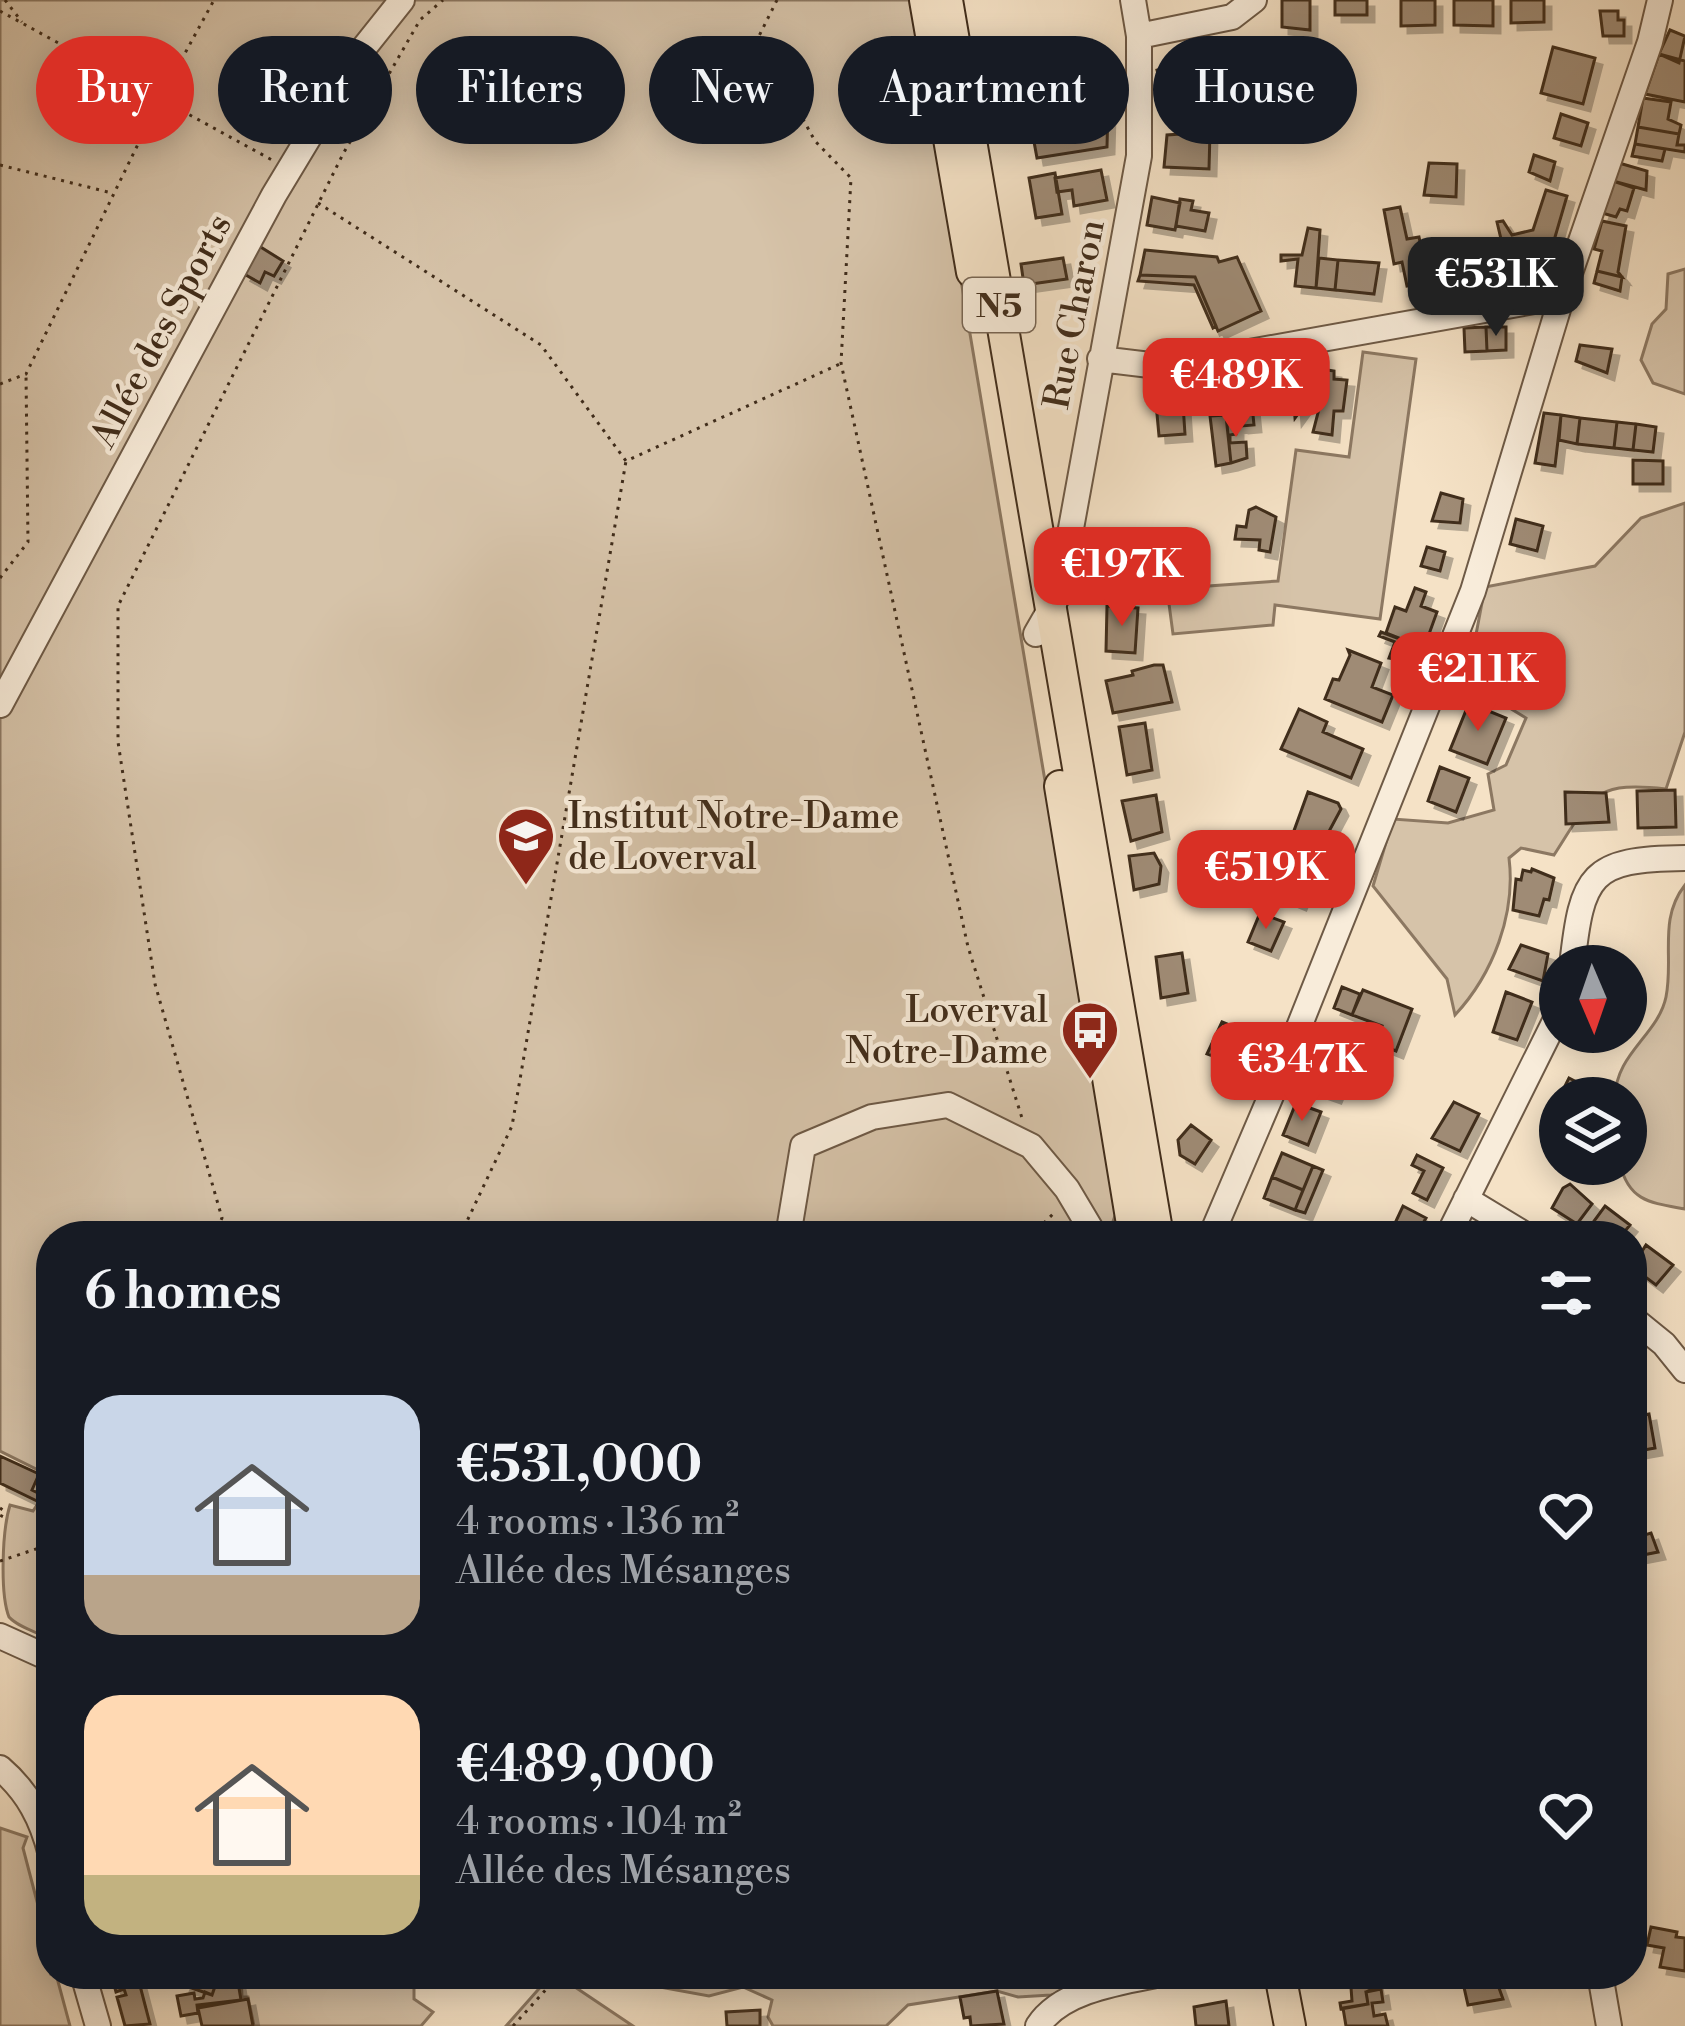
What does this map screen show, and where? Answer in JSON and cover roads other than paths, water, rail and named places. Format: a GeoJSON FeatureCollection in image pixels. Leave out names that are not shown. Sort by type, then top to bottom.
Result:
{"type":"FeatureCollection","features":[{"type":"Feature","properties":{"kind":"main road","name":"N5"},"geometry":{"type":"LineString","coordinates":[[925,0],[1155,1221]]}},
{"type":"Feature","properties":{"kind":"main road","name":"N5"},"geometry":{"type":"LineString","coordinates":[[947,0],[1132,1221]]}},
{"type":"Feature","properties":{"kind":"main road"},"geometry":{"type":"LineString","coordinates":[[1266,1989],[1273,2026]]}},
{"type":"Feature","properties":{"kind":"main road"},"geometry":{"type":"LineString","coordinates":[[1283,1989],[1290,2026]]}},
{"type":"Feature","properties":{"kind":"street","name":"Allée des Sports"},"geometry":{"type":"LineString","coordinates":[[0,705],[290,170],[359,54],[402,0]]}},
{"type":"Feature","properties":{"kind":"street","name":"Rue Charon"},"geometry":{"type":"LineString","coordinates":[[1043,622],[1059,594],[1139,156],[1139,36],[1133,0]]}},
{"type":"Feature","properties":{"kind":"street"},"geometry":{"type":"LineString","coordinates":[[1139,36],[1232,17],[1254,0]]}},
{"type":"Feature","properties":{"kind":"street"},"geometry":{"type":"LineString","coordinates":[[1218,1221],[1280,1077],[1473,591],[1562,296],[1650,42],[1660,0]]}},
{"type":"Feature","properties":{"kind":"street"},"geometry":{"type":"LineString","coordinates":[[1100,359],[1150,365],[1194,362],[1562,296]]}},
{"type":"Feature","properties":{"kind":"street"},"geometry":{"type":"LineString","coordinates":[[1576,945],[1584,895],[1597,874],[1639,859],[1685,859]]}},
{"type":"Feature","properties":{"kind":"street"},"geometry":{"type":"LineString","coordinates":[[1456,1221],[1539,1053]]}},
{"type":"Feature","properties":{"kind":"street"},"geometry":{"type":"LineString","coordinates":[[790,1221],[803,1146],[872,1117],[948,1105],[1031,1146],[1086,1221]]}},
{"type":"Feature","properties":{"kind":"street"},"geometry":{"type":"LineString","coordinates":[[1464,1204],[1465,1221]]}},
{"type":"Feature","properties":{"kind":"street"},"geometry":{"type":"LineString","coordinates":[[1464,1204],[1497,1221]]}},
{"type":"Feature","properties":{"kind":"street"},"geometry":{"type":"LineString","coordinates":[[1647,1330],[1685,1370]]}},
{"type":"Feature","properties":{"kind":"street"},"geometry":{"type":"LineString","coordinates":[[0,1636],[36,1652]]}},
{"type":"Feature","properties":{"kind":"street"},"geometry":{"type":"LineString","coordinates":[[0,1768],[36,1809]]}},
{"type":"Feature","properties":{"kind":"street"},"geometry":{"type":"LineString","coordinates":[[87,1989],[98,2026]]}},
{"type":"Feature","properties":{"kind":"street"},"geometry":{"type":"LineString","coordinates":[[1038,2026],[1048,2010],[1099,1989]]}},
{"type":"Feature","properties":{"kind":"street"},"geometry":{"type":"LineString","coordinates":[[1603,1989],[1609,2026]]}},
{"type":"Feature","properties":{"kind":"place","name":"Institut Notre-Dame de Loverval"},"geometry":{"type":"Point","coordinates":[526,887]}},
{"type":"Feature","properties":{"kind":"place","name":"Loverval Notre-Dame"},"geometry":{"type":"Point","coordinates":[1090,1081]}}]}
